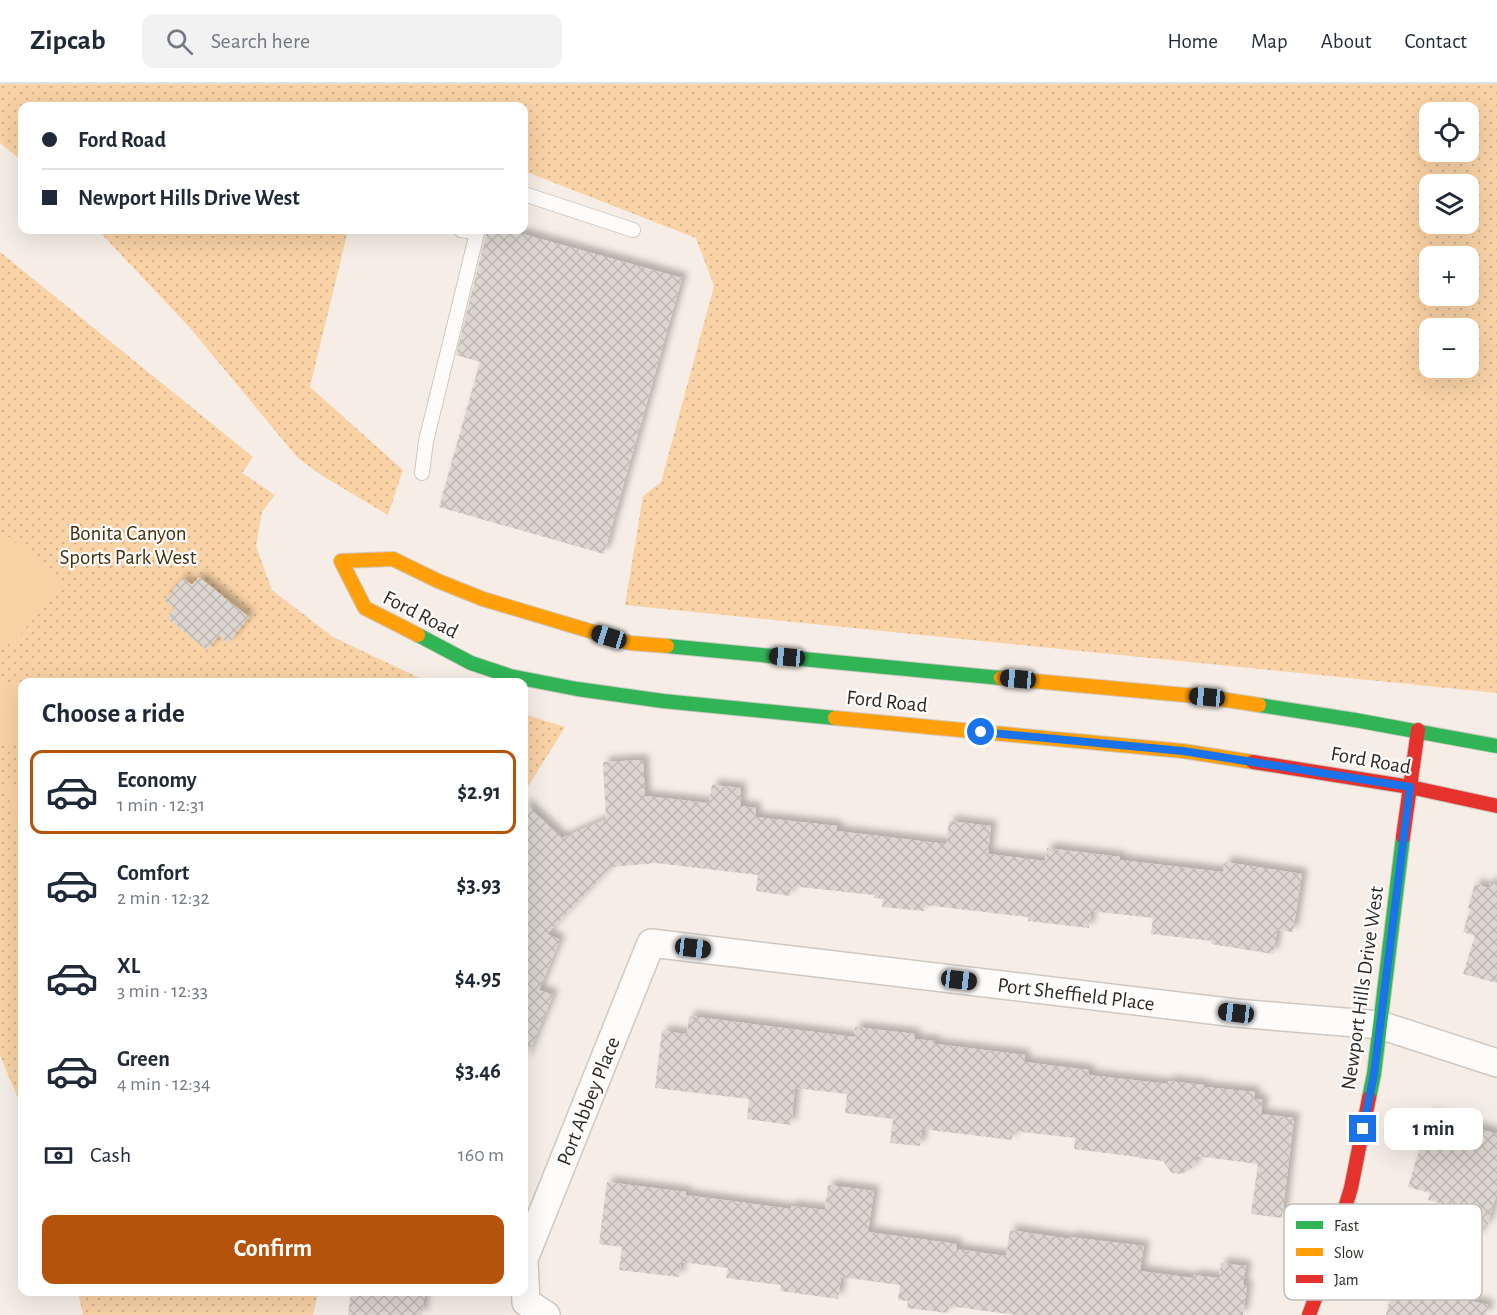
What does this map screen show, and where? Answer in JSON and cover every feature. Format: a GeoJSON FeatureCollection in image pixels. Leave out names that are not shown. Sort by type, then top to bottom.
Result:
{"type":"FeatureCollection","features":[{"type":"Feature","properties":{"kind":"street","name":"Ford Road"},"geometry":{"type":"LineString","coordinates":[[520,678],[471,663],[365,609],[341,561],[393,559],[438,581],[483,599],[630,643],[1207,697],[1418,730],[1497,746]]}},
{"type":"Feature","properties":{"kind":"street","name":"Ford Road"},"geometry":{"type":"LineString","coordinates":[[528,680],[577,690],[663,701],[1183,751],[1410,787],[1497,806]]}},
{"type":"Feature","properties":{"kind":"street","name":"Newport Hills Drive West"},"geometry":{"type":"LineString","coordinates":[[1346,1204],[1374,1074],[1418,730]]}},
{"type":"Feature","properties":{"kind":"street","name":"Port Sheffield Place"},"geometry":{"type":"LineString","coordinates":[[651,943],[1236,1013],[1380,1025],[1497,1063]]}},
{"type":"Feature","properties":{"kind":"street","name":"Port Abbey Place"},"geometry":{"type":"LineString","coordinates":[[528,1250],[651,943]]}},
{"type":"Feature","properties":{"kind":"street","name":"Port Abbey Place"},"geometry":{"type":"LineString","coordinates":[[526,1296],[526,1302],[546,1315]]}},
{"type":"Feature","properties":{"kind":"street","name":"Newport Hills Drive West"},"geometry":{"type":"LineString","coordinates":[[1309,1315],[1315,1300]]}},
{"type":"Feature","properties":{"kind":"lane"},"geometry":{"type":"LineString","coordinates":[[528,195],[633,230]]}},
{"type":"Feature","properties":{"kind":"lane"},"geometry":{"type":"LineString","coordinates":[[422,473],[426,441],[477,234]]}},
{"type":"Feature","properties":{"kind":"green space"},"geometry":{"type":"Polygon","coordinates":[[[0,84],[1497,84],[1497,693],[625,605],[643,496],[661,482],[714,286],[696,238],[528,173],[528,102],[18,102],[18,158],[0,143],[0,84]]]}},
{"type":"Feature","properties":{"kind":"green space"},"geometry":{"type":"Polygon","coordinates":[[[102,234],[347,234],[310,387],[403,470],[388,515],[321,475],[297,457],[190,328],[102,234]]]}},
{"type":"Feature","properties":{"kind":"green space","name":"Bonita Canyon Sports Park West"},"geometry":{"type":"Polygon","coordinates":[[[0,252],[253,457],[242,473],[275,495],[262,512],[256,546],[272,590],[333,637],[420,678],[18,678],[18,1098],[0,1055],[0,252]]]}},
{"type":"Feature","properties":{"kind":"green space"},"geometry":{"type":"Polygon","coordinates":[[[0,530],[64,582],[11,646],[0,638],[0,530]]]}},
{"type":"Feature","properties":{"kind":"green space"},"geometry":{"type":"Polygon","coordinates":[[[15,681],[18,697],[18,743],[0,746],[0,684],[15,681]]]}},
{"type":"Feature","properties":{"kind":"green space"},"geometry":{"type":"Polygon","coordinates":[[[528,715],[565,727],[528,787],[528,715]]]}},
{"type":"Feature","properties":{"kind":"green space"},"geometry":{"type":"Polygon","coordinates":[[[18,784],[18,841],[7,786],[18,784]]]}},
{"type":"Feature","properties":{"kind":"green space"},"geometry":{"type":"Polygon","coordinates":[[[79,1296],[317,1296],[313,1315],[83,1315],[79,1296]]]}},
{"type":"Feature","properties":{"kind":"building"},"geometry":{"type":"Polygon","coordinates":[[[522,234],[682,278],[604,554],[439,507],[480,362],[456,355],[486,235],[522,234]]]}},
{"type":"Feature","properties":{"kind":"building"},"geometry":{"type":"Polygon","coordinates":[[[199,577],[249,617],[228,643],[219,635],[207,650],[167,618],[175,608],[165,601],[183,578],[192,585],[199,577]]]}},
{"type":"Feature","properties":{"kind":"building"},"geometry":{"type":"Polygon","coordinates":[[[643,760],[645,796],[709,803],[712,785],[741,788],[740,806],[756,808],[755,817],[837,826],[837,831],[946,844],[949,821],[991,826],[988,854],[1045,861],[1047,848],[1120,857],[1120,860],[1223,872],[1225,862],[1302,874],[1293,932],[1277,930],[1273,954],[1211,944],[1212,941],[1151,934],[1153,918],[1091,911],[1089,928],[1028,921],[1028,917],[925,905],[924,911],[882,907],[883,899],[874,898],[874,895],[791,886],[790,896],[756,891],[758,875],[656,863],[611,867],[547,934],[560,940],[539,990],[553,995],[528,1054],[528,807],[562,838],[606,819],[603,762],[643,760]]]}},
{"type":"Feature","properties":{"kind":"building"},"geometry":{"type":"Polygon","coordinates":[[[1490,883],[1497,883],[1497,983],[1463,974],[1475,936],[1463,932],[1475,884],[1489,888],[1490,883]]]}},
{"type":"Feature","properties":{"kind":"building"},"geometry":{"type":"Polygon","coordinates":[[[689,1016],[854,1037],[855,1027],[915,1034],[914,1039],[935,1041],[935,1044],[1025,1055],[1024,1062],[1089,1070],[1089,1075],[1168,1084],[1168,1081],[1255,1092],[1254,1099],[1263,1100],[1261,1114],[1294,1118],[1282,1218],[1251,1214],[1258,1164],[1196,1156],[1195,1166],[1182,1174],[1172,1173],[1163,1161],[1074,1149],[1075,1138],[1013,1131],[1012,1140],[922,1129],[920,1146],[890,1143],[893,1119],[845,1113],[847,1094],[795,1088],[791,1125],[747,1119],[749,1099],[655,1088],[662,1031],[687,1034],[689,1016]]]}},
{"type":"Feature","properties":{"kind":"building"},"geometry":{"type":"Polygon","coordinates":[[[1430,1114],[1497,1134],[1497,1193],[1487,1226],[1483,1225],[1482,1228],[1482,1204],[1443,1204],[1428,1200],[1430,1193],[1408,1187],[1430,1114]]]}},
{"type":"Feature","properties":{"kind":"building"},"geometry":{"type":"Polygon","coordinates":[[[607,1182],[791,1209],[791,1206],[825,1210],[828,1185],[874,1191],[868,1232],[957,1244],[956,1249],[1006,1256],[1010,1230],[1070,1239],[1070,1237],[1144,1246],[1140,1271],[1193,1278],[1193,1275],[1219,1278],[1221,1263],[1246,1266],[1243,1285],[1247,1285],[1243,1315],[1016,1315],[949,1306],[948,1313],[907,1308],[908,1301],[898,1300],[900,1285],[841,1277],[838,1299],[780,1291],[781,1285],[726,1278],[728,1268],[681,1262],[679,1277],[619,1270],[622,1247],[599,1244],[607,1182]]]}},
{"type":"Feature","properties":{"kind":"building"},"geometry":{"type":"Polygon","coordinates":[[[350,1296],[424,1296],[422,1315],[348,1315],[350,1296]]]}},
{"type":"Feature","properties":{"kind":"building"},"geometry":{"type":"Polygon","coordinates":[[[1389,1300],[1466,1300],[1488,1305],[1487,1315],[1386,1315],[1389,1300]]]}},
{"type":"Feature","properties":{"kind":"traffic: fast"},"geometry":{"type":"LineString","coordinates":[[418,635],[471,663],[520,678]]}},
{"type":"Feature","properties":{"kind":"traffic: fast"},"geometry":{"type":"LineString","coordinates":[[667,646],[1001,678]]}},
{"type":"Feature","properties":{"kind":"traffic: fast"},"geometry":{"type":"LineString","coordinates":[[528,679],[663,701],[835,718]]}},
{"type":"Feature","properties":{"kind":"traffic: fast"},"geometry":{"type":"LineString","coordinates":[[1259,705],[1497,746]]}},
{"type":"Feature","properties":{"kind":"traffic: fast"},"geometry":{"type":"LineString","coordinates":[[1369,1098],[1374,1074],[1403,837]]}},
{"type":"Feature","properties":{"kind":"traffic: slow"},"geometry":{"type":"LineString","coordinates":[[418,635],[365,608],[341,561],[393,559],[438,581],[483,599],[630,643],[667,646]]}},
{"type":"Feature","properties":{"kind":"traffic: slow"},"geometry":{"type":"LineString","coordinates":[[1001,678],[1207,697],[1259,705]]}},
{"type":"Feature","properties":{"kind":"traffic: slow"},"geometry":{"type":"LineString","coordinates":[[835,718],[1183,751],[1253,762]]}},
{"type":"Feature","properties":{"kind":"traffic: jam"},"geometry":{"type":"LineString","coordinates":[[1403,837],[1418,730]]}},
{"type":"Feature","properties":{"kind":"traffic: jam"},"geometry":{"type":"LineString","coordinates":[[1253,762],[1410,787],[1497,806]]}},
{"type":"Feature","properties":{"kind":"traffic: jam"},"geometry":{"type":"LineString","coordinates":[[1346,1204],[1369,1098]]}},
{"type":"Feature","properties":{"kind":"traffic: jam"},"geometry":{"type":"LineString","coordinates":[[1309,1315],[1315,1300]]}},
{"type":"Feature","properties":{"kind":"route"},"geometry":{"type":"LineString","coordinates":[[981,732],[1183,751],[1410,787],[1374,1074],[1363,1129]]}}]}
